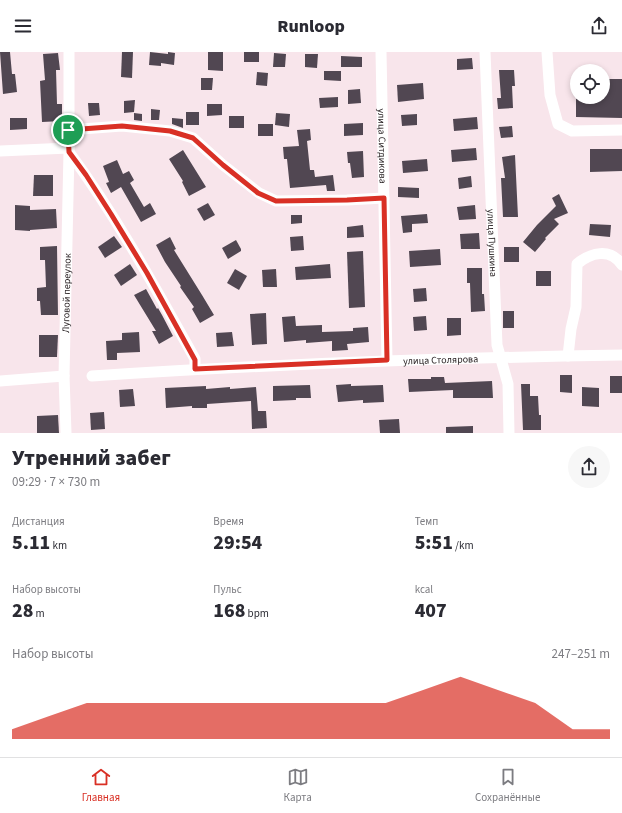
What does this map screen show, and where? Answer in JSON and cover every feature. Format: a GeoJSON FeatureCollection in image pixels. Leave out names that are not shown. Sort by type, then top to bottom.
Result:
{"type":"FeatureCollection","features":[{"type":"Feature","properties":{"kind":"street","name":"Луговой переулок"},"geometry":{"type":"LineString","coordinates":[[66,433],[64,376],[69,150],[69,52]]}},
{"type":"Feature","properties":{"kind":"street","name":"улица Ситдикова"},"geometry":{"type":"LineString","coordinates":[[381,52],[387,360]]}},
{"type":"Feature","properties":{"kind":"street","name":"улица Пушкина"},"geometry":{"type":"LineString","coordinates":[[485,52],[497,345],[508,384],[509,433]]}},
{"type":"Feature","properties":{"kind":"street"},"geometry":{"type":"LineString","coordinates":[[547,52],[550,94],[558,124],[572,131],[622,130]]}},
{"type":"Feature","properties":{"kind":"street"},"geometry":{"type":"LineString","coordinates":[[68,130],[122,126],[170,131],[193,138],[223,165],[258,193],[276,201],[384,198]]}},
{"type":"Feature","properties":{"kind":"street"},"geometry":{"type":"LineString","coordinates":[[0,151],[69,150],[147,273],[195,360],[195,369]]}},
{"type":"Feature","properties":{"kind":"street"},"geometry":{"type":"LineString","coordinates":[[568,356],[568,345],[576,307],[577,264],[585,257],[595,253],[608,254],[619,261],[622,265]]}},
{"type":"Feature","properties":{"kind":"street","name":"улица Столярова"},"geometry":{"type":"LineString","coordinates":[[92,376],[195,369],[387,360],[622,355]]}},
{"type":"Feature","properties":{"kind":"street"},"geometry":{"type":"LineString","coordinates":[[0,381],[64,376]]}},
{"type":"Feature","properties":{"kind":"building"},"geometry":{"type":"Polygon","coordinates":[[[0,52],[10,52],[12,74],[15,74],[17,92],[3,94],[0,52]]]}},
{"type":"Feature","properties":{"kind":"building"},"geometry":{"type":"Polygon","coordinates":[[[122,52],[133,52],[132,78],[121,77],[122,52]]]}},
{"type":"Feature","properties":{"kind":"building"},"geometry":{"type":"Polygon","coordinates":[[[150,52],[168,54],[168,52],[175,53],[174,65],[161,63],[161,66],[149,65],[150,52]]]}},
{"type":"Feature","properties":{"kind":"building"},"geometry":{"type":"Polygon","coordinates":[[[208,52],[223,52],[223,71],[208,70],[208,52]]]}},
{"type":"Feature","properties":{"kind":"building"},"geometry":{"type":"Polygon","coordinates":[[[244,52],[259,52],[259,62],[244,62],[244,52]]]}},
{"type":"Feature","properties":{"kind":"building"},"geometry":{"type":"Polygon","coordinates":[[[58,53],[60,70],[56,70],[57,104],[62,104],[62,121],[42,122],[40,81],[45,80],[43,54],[58,53]]]}},
{"type":"Feature","properties":{"kind":"building"},"geometry":{"type":"Polygon","coordinates":[[[274,53],[286,54],[285,67],[273,67],[274,53]]]}},
{"type":"Feature","properties":{"kind":"building"},"geometry":{"type":"Polygon","coordinates":[[[305,54],[318,54],[317,68],[305,67],[305,54]]]}},
{"type":"Feature","properties":{"kind":"building"},"geometry":{"type":"Polygon","coordinates":[[[341,56],[362,57],[362,67],[341,67],[341,56]]]}},
{"type":"Feature","properties":{"kind":"building"},"geometry":{"type":"Polygon","coordinates":[[[472,58],[473,69],[457,70],[457,59],[472,58]]]}},
{"type":"Feature","properties":{"kind":"building"},"geometry":{"type":"Polygon","coordinates":[[[499,70],[514,70],[515,86],[512,86],[513,108],[498,109],[497,98],[501,98],[499,70]]]}},
{"type":"Feature","properties":{"kind":"building"},"geometry":{"type":"Polygon","coordinates":[[[324,71],[341,71],[341,81],[324,80],[324,71]]]}},
{"type":"Feature","properties":{"kind":"building"},"geometry":{"type":"Polygon","coordinates":[[[257,72],[268,73],[267,86],[256,85],[257,72]]]}},
{"type":"Feature","properties":{"kind":"building"},"geometry":{"type":"Polygon","coordinates":[[[201,78],[213,78],[212,90],[201,90],[201,78]]]}},
{"type":"Feature","properties":{"kind":"building"},"geometry":{"type":"Polygon","coordinates":[[[610,79],[622,79],[622,118],[576,117],[576,104],[610,104],[610,79]]]}},
{"type":"Feature","properties":{"kind":"building"},"geometry":{"type":"Polygon","coordinates":[[[423,83],[424,99],[398,102],[397,85],[423,83]]]}},
{"type":"Feature","properties":{"kind":"building"},"geometry":{"type":"Polygon","coordinates":[[[360,89],[361,103],[348,104],[348,90],[360,89]]]}},
{"type":"Feature","properties":{"kind":"building"},"geometry":{"type":"Polygon","coordinates":[[[338,97],[338,107],[320,108],[319,98],[338,97]]]}},
{"type":"Feature","properties":{"kind":"building"},"geometry":{"type":"Polygon","coordinates":[[[135,100],[134,112],[124,113],[124,101],[135,100]]]}},
{"type":"Feature","properties":{"kind":"building"},"geometry":{"type":"Polygon","coordinates":[[[88,103],[99,103],[100,115],[89,116],[88,103]]]}},
{"type":"Feature","properties":{"kind":"building"},"geometry":{"type":"Polygon","coordinates":[[[207,104],[222,104],[222,115],[207,116],[207,104]]]}},
{"type":"Feature","properties":{"kind":"building"},"geometry":{"type":"Polygon","coordinates":[[[151,109],[160,110],[159,120],[151,120],[151,109]]]}},
{"type":"Feature","properties":{"kind":"building"},"geometry":{"type":"Polygon","coordinates":[[[186,112],[199,112],[199,125],[186,125],[186,112]]]}},
{"type":"Feature","properties":{"kind":"building"},"geometry":{"type":"Polygon","coordinates":[[[134,113],[142,114],[142,121],[134,120],[134,113]]]}},
{"type":"Feature","properties":{"kind":"building"},"geometry":{"type":"Polygon","coordinates":[[[276,113],[290,114],[289,127],[275,125],[276,113]]]}},
{"type":"Feature","properties":{"kind":"building"},"geometry":{"type":"Polygon","coordinates":[[[417,114],[417,125],[402,126],[401,115],[417,114]]]}},
{"type":"Feature","properties":{"kind":"building"},"geometry":{"type":"Polygon","coordinates":[[[229,116],[244,116],[244,128],[229,128],[229,116]]]}},
{"type":"Feature","properties":{"kind":"building"},"geometry":{"type":"Polygon","coordinates":[[[477,117],[478,129],[454,131],[453,119],[477,117]]]}},
{"type":"Feature","properties":{"kind":"building"},"geometry":{"type":"Polygon","coordinates":[[[10,118],[27,118],[27,129],[10,130],[10,118]]]}},
{"type":"Feature","properties":{"kind":"building"},"geometry":{"type":"Polygon","coordinates":[[[172,118],[183,119],[183,128],[172,124],[172,118]]]}},
{"type":"Feature","properties":{"kind":"building"},"geometry":{"type":"Polygon","coordinates":[[[363,123],[363,135],[344,136],[344,124],[363,123]]]}},
{"type":"Feature","properties":{"kind":"building"},"geometry":{"type":"Polygon","coordinates":[[[258,124],[273,124],[273,136],[258,136],[258,124]]]}},
{"type":"Feature","properties":{"kind":"building"},"geometry":{"type":"Polygon","coordinates":[[[512,126],[513,137],[501,138],[499,127],[512,126]]]}},
{"type":"Feature","properties":{"kind":"building"},"geometry":{"type":"Polygon","coordinates":[[[310,129],[311,140],[307,141],[310,170],[314,170],[315,177],[333,175],[335,191],[327,191],[326,185],[290,188],[287,159],[284,159],[283,147],[299,146],[297,130],[310,129]]]}},
{"type":"Feature","properties":{"kind":"building"},"geometry":{"type":"Polygon","coordinates":[[[476,148],[477,160],[452,162],[451,150],[476,148]]]}},
{"type":"Feature","properties":{"kind":"building"},"geometry":{"type":"Polygon","coordinates":[[[590,149],[622,149],[622,171],[590,172],[590,149]]]}},
{"type":"Feature","properties":{"kind":"building"},"geometry":{"type":"Polygon","coordinates":[[[183,150],[206,187],[189,196],[182,182],[183,181],[169,159],[183,150]]]}},
{"type":"Feature","properties":{"kind":"building"},"geometry":{"type":"Polygon","coordinates":[[[363,151],[364,177],[352,178],[347,152],[363,151]]]}},
{"type":"Feature","properties":{"kind":"building"},"geometry":{"type":"Polygon","coordinates":[[[515,155],[518,217],[503,217],[501,178],[505,178],[502,157],[515,155]]]}},
{"type":"Feature","properties":{"kind":"building"},"geometry":{"type":"Polygon","coordinates":[[[427,159],[428,171],[403,173],[402,161],[427,159]]]}},
{"type":"Feature","properties":{"kind":"building"},"geometry":{"type":"Polygon","coordinates":[[[117,160],[123,174],[129,171],[134,180],[130,183],[144,207],[150,203],[156,214],[141,222],[121,187],[111,193],[106,183],[109,182],[103,166],[117,160]]]}},
{"type":"Feature","properties":{"kind":"building"},"geometry":{"type":"Polygon","coordinates":[[[34,175],[53,175],[53,196],[33,196],[34,175]]]}},
{"type":"Feature","properties":{"kind":"building"},"geometry":{"type":"Polygon","coordinates":[[[471,176],[472,187],[459,189],[458,178],[471,176]]]}},
{"type":"Feature","properties":{"kind":"building"},"geometry":{"type":"Polygon","coordinates":[[[398,187],[419,188],[419,198],[398,197],[398,187]]]}},
{"type":"Feature","properties":{"kind":"building"},"geometry":{"type":"Polygon","coordinates":[[[559,194],[568,213],[554,219],[559,224],[545,238],[546,239],[535,252],[523,242],[556,206],[552,198],[559,194]]]}},
{"type":"Feature","properties":{"kind":"building"},"geometry":{"type":"Polygon","coordinates":[[[208,203],[215,215],[204,221],[197,209],[208,203]]]}},
{"type":"Feature","properties":{"kind":"building"},"geometry":{"type":"Polygon","coordinates":[[[15,205],[30,206],[30,210],[56,209],[57,228],[30,231],[15,230],[15,205]]]}},
{"type":"Feature","properties":{"kind":"building"},"geometry":{"type":"Polygon","coordinates":[[[475,205],[476,219],[459,220],[457,207],[475,205]]]}},
{"type":"Feature","properties":{"kind":"building"},"geometry":{"type":"Polygon","coordinates":[[[427,214],[428,223],[412,224],[412,232],[403,233],[401,216],[427,214]]]}},
{"type":"Feature","properties":{"kind":"building"},"geometry":{"type":"Polygon","coordinates":[[[291,215],[302,215],[302,223],[291,224],[291,215]]]}},
{"type":"Feature","properties":{"kind":"building"},"geometry":{"type":"Polygon","coordinates":[[[590,224],[611,225],[610,237],[589,235],[590,224]]]}},
{"type":"Feature","properties":{"kind":"building"},"geometry":{"type":"Polygon","coordinates":[[[363,225],[364,237],[347,238],[347,227],[363,225]]]}},
{"type":"Feature","properties":{"kind":"building"},"geometry":{"type":"Polygon","coordinates":[[[479,233],[480,249],[461,249],[460,234],[479,233]]]}},
{"type":"Feature","properties":{"kind":"building"},"geometry":{"type":"Polygon","coordinates":[[[114,236],[122,247],[105,258],[98,247],[114,236]]]}},
{"type":"Feature","properties":{"kind":"building"},"geometry":{"type":"Polygon","coordinates":[[[303,236],[304,250],[291,251],[290,237],[303,236]]]}},
{"type":"Feature","properties":{"kind":"building"},"geometry":{"type":"Polygon","coordinates":[[[170,237],[176,249],[174,250],[214,315],[200,323],[192,309],[194,307],[180,287],[181,286],[156,245],[170,237]]]}},
{"type":"Feature","properties":{"kind":"building"},"geometry":{"type":"Polygon","coordinates":[[[236,240],[241,251],[228,259],[222,248],[236,240]]]}},
{"type":"Feature","properties":{"kind":"building"},"geometry":{"type":"Polygon","coordinates":[[[57,246],[58,315],[41,315],[40,301],[37,301],[37,288],[46,287],[45,260],[40,260],[40,247],[57,246]]]}},
{"type":"Feature","properties":{"kind":"building"},"geometry":{"type":"Polygon","coordinates":[[[504,247],[519,247],[519,262],[504,262],[504,247]]]}},
{"type":"Feature","properties":{"kind":"building"},"geometry":{"type":"Polygon","coordinates":[[[440,249],[441,265],[410,267],[409,251],[440,249]]]}},
{"type":"Feature","properties":{"kind":"building"},"geometry":{"type":"Polygon","coordinates":[[[363,251],[365,307],[349,308],[347,252],[363,251]]]}},
{"type":"Feature","properties":{"kind":"building"},"geometry":{"type":"Polygon","coordinates":[[[130,264],[137,275],[121,286],[114,275],[130,264]]]}},
{"type":"Feature","properties":{"kind":"building"},"geometry":{"type":"Polygon","coordinates":[[[330,264],[331,278],[296,280],[295,267],[330,264]]]}},
{"type":"Feature","properties":{"kind":"building"},"geometry":{"type":"Polygon","coordinates":[[[467,268],[482,268],[482,294],[484,294],[485,311],[471,312],[470,283],[467,283],[467,268]]]}},
{"type":"Feature","properties":{"kind":"building"},"geometry":{"type":"Polygon","coordinates":[[[235,269],[247,276],[239,290],[227,283],[235,269]]]}},
{"type":"Feature","properties":{"kind":"building"},"geometry":{"type":"Polygon","coordinates":[[[276,269],[277,287],[263,287],[262,270],[276,269]]]}},
{"type":"Feature","properties":{"kind":"building"},"geometry":{"type":"Polygon","coordinates":[[[536,271],[551,271],[551,286],[536,286],[536,271]]]}},
{"type":"Feature","properties":{"kind":"building"},"geometry":{"type":"Polygon","coordinates":[[[426,288],[427,301],[414,302],[413,289],[426,288]]]}},
{"type":"Feature","properties":{"kind":"building"},"geometry":{"type":"Polygon","coordinates":[[[146,289],[173,336],[159,344],[152,331],[156,331],[134,295],[146,289]]]}},
{"type":"Feature","properties":{"kind":"building"},"geometry":{"type":"Polygon","coordinates":[[[503,311],[514,311],[514,328],[503,328],[503,311]]]}},
{"type":"Feature","properties":{"kind":"building"},"geometry":{"type":"Polygon","coordinates":[[[266,313],[267,344],[252,345],[250,314],[266,313]]]}},
{"type":"Feature","properties":{"kind":"building"},"geometry":{"type":"Polygon","coordinates":[[[295,316],[296,326],[322,325],[322,332],[353,331],[353,328],[368,327],[369,342],[347,344],[348,350],[332,351],[332,341],[306,343],[306,340],[284,342],[282,317],[295,316]]]}},
{"type":"Feature","properties":{"kind":"building"},"geometry":{"type":"Polygon","coordinates":[[[426,316],[427,330],[414,331],[413,317],[426,316]]]}},
{"type":"Feature","properties":{"kind":"building"},"geometry":{"type":"Polygon","coordinates":[[[447,318],[461,318],[461,335],[447,336],[447,318]]]}},
{"type":"Feature","properties":{"kind":"building"},"geometry":{"type":"Polygon","coordinates":[[[139,332],[140,352],[117,353],[117,360],[107,360],[106,341],[122,340],[122,333],[139,332]]]}},
{"type":"Feature","properties":{"kind":"building"},"geometry":{"type":"Polygon","coordinates":[[[232,332],[234,346],[217,347],[216,333],[232,332]]]}},
{"type":"Feature","properties":{"kind":"building"},"geometry":{"type":"Polygon","coordinates":[[[39,335],[58,335],[57,357],[39,357],[39,335]]]}},
{"type":"Feature","properties":{"kind":"building"},"geometry":{"type":"Polygon","coordinates":[[[560,375],[572,375],[572,393],[560,392],[560,375]]]}},
{"type":"Feature","properties":{"kind":"building"},"geometry":{"type":"Polygon","coordinates":[[[610,376],[622,376],[622,393],[610,393],[610,376]]]}},
{"type":"Feature","properties":{"kind":"building"},"geometry":{"type":"Polygon","coordinates":[[[431,377],[444,377],[445,383],[492,381],[493,398],[453,398],[453,390],[409,392],[408,379],[431,379],[431,377]]]}},
{"type":"Feature","properties":{"kind":"building"},"geometry":{"type":"Polygon","coordinates":[[[351,384],[351,386],[383,385],[384,402],[363,403],[363,400],[338,402],[336,385],[351,384]]]}},
{"type":"Feature","properties":{"kind":"building"},"geometry":{"type":"Polygon","coordinates":[[[521,384],[530,384],[530,396],[538,396],[539,415],[541,415],[541,430],[523,430],[521,384]]]}},
{"type":"Feature","properties":{"kind":"building"},"geometry":{"type":"Polygon","coordinates":[[[310,385],[311,398],[273,401],[273,386],[310,385]]]}},
{"type":"Feature","properties":{"kind":"building"},"geometry":{"type":"Polygon","coordinates":[[[206,386],[206,389],[256,387],[258,411],[266,411],[267,428],[252,429],[251,401],[207,404],[207,408],[192,408],[192,406],[166,408],[165,388],[206,386]]]}},
{"type":"Feature","properties":{"kind":"building"},"geometry":{"type":"Polygon","coordinates":[[[582,387],[599,388],[599,407],[582,406],[582,387]]]}},
{"type":"Feature","properties":{"kind":"building"},"geometry":{"type":"Polygon","coordinates":[[[133,389],[135,406],[120,407],[119,390],[133,389]]]}},
{"type":"Feature","properties":{"kind":"building"},"geometry":{"type":"Polygon","coordinates":[[[104,412],[105,429],[91,430],[90,413],[104,412]]]}},
{"type":"Feature","properties":{"kind":"building"},"geometry":{"type":"Polygon","coordinates":[[[58,415],[59,433],[37,433],[37,416],[58,415]]]}},
{"type":"Feature","properties":{"kind":"building"},"geometry":{"type":"Polygon","coordinates":[[[399,419],[400,433],[380,433],[379,420],[399,419]]]}},
{"type":"Feature","properties":{"kind":"building"},"geometry":{"type":"Polygon","coordinates":[[[473,426],[473,433],[446,433],[446,427],[473,426]]]}},
{"type":"Feature","properties":{"kind":"route"},"geometry":{"type":"LineString","coordinates":[[122,126],[170,131],[193,138],[223,165],[258,193],[276,201],[384,198],[387,360],[195,369],[195,360],[147,273],[86,175],[69,152],[68,130],[122,126]]}}]}
